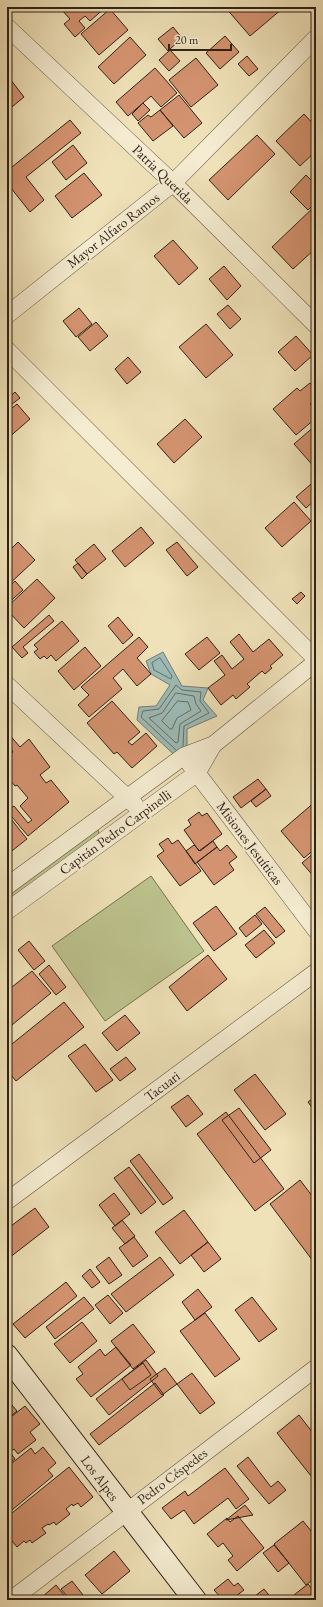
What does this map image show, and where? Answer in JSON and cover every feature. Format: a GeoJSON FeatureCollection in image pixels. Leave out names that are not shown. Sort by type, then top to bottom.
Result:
{"type":"FeatureCollection","features":[{"type":"Feature","properties":{"kind":"street","name":"Patria Querida"},"geometry":{"type":"LineString","coordinates":[[7,27],[173,183],[316,325]]}},
{"type":"Feature","properties":{"kind":"street","name":"Mayor Alfaro Ramos"},"geometry":{"type":"LineString","coordinates":[[7,315],[173,183],[316,38]]}},
{"type":"Feature","properties":{"kind":"street"},"geometry":{"type":"LineString","coordinates":[[7,350],[316,660]]}},
{"type":"Feature","properties":{"kind":"street","name":"Capitán Pedro Carpinelli"},"geometry":{"type":"LineString","coordinates":[[7,886],[184,756],[213,745],[316,660]]}},
{"type":"Feature","properties":{"kind":"street"},"geometry":{"type":"LineString","coordinates":[[7,684],[127,797],[142,813]]}},
{"type":"Feature","properties":{"kind":"street","name":"Capitán Pedro Carpinelli"},"geometry":{"type":"LineString","coordinates":[[7,911],[197,773],[213,745]]}},
{"type":"Feature","properties":{"kind":"street","name":"Misiones Jesuíticas"},"geometry":{"type":"LineString","coordinates":[[184,756],[316,930]]}},
{"type":"Feature","properties":{"kind":"street","name":"Tacuari"},"geometry":{"type":"LineString","coordinates":[[7,1201],[316,972]]}},
{"type":"Feature","properties":{"kind":"street","name":"Los Alpes"},"geometry":{"type":"LineString","coordinates":[[7,1356],[195,1600]]}},
{"type":"Feature","properties":{"kind":"street","name":"Pedro Céspedes"},"geometry":{"type":"LineString","coordinates":[[11,1600],[126,1511],[316,1368]]}},
{"type":"Feature","properties":{"kind":"green space"},"geometry":{"type":"Polygon","coordinates":[[[98,830],[99,835],[7,902],[7,895],[98,830]]]}},
{"type":"Feature","properties":{"kind":"green space"},"geometry":{"type":"Polygon","coordinates":[[[151,876],[204,951],[105,1021],[52,946],[151,876]]]}},
{"type":"Feature","properties":{"kind":"water"},"geometry":{"type":"Polygon","coordinates":[[[163,652],[182,686],[208,688],[203,700],[217,716],[187,729],[187,762],[183,763],[137,720],[139,707],[156,706],[170,685],[151,674],[146,661],[163,652]]]}},
{"type":"Feature","properties":{"kind":"building"},"geometry":{"type":"Polygon","coordinates":[[[59,7],[106,7],[90,21],[85,16],[79,21],[85,28],[75,37],[64,24],[70,19],[59,7]]]}},
{"type":"Feature","properties":{"kind":"building"},"geometry":{"type":"Polygon","coordinates":[[[225,7],[280,7],[282,9],[250,36],[225,7]]]}},
{"type":"Feature","properties":{"kind":"building"},"geometry":{"type":"Polygon","coordinates":[[[110,9],[128,30],[99,55],[81,34],[110,9]]]}},
{"type":"Feature","properties":{"kind":"building"},"geometry":{"type":"Polygon","coordinates":[[[173,27],[182,38],[168,51],[158,39],[173,27]]]}},
{"type":"Feature","properties":{"kind":"building"},"geometry":{"type":"Polygon","coordinates":[[[225,36],[239,52],[220,69],[206,53],[225,36]]]}},
{"type":"Feature","properties":{"kind":"building"},"geometry":{"type":"Polygon","coordinates":[[[130,37],[146,55],[114,84],[98,67],[130,37]]]}},
{"type":"Feature","properties":{"kind":"building"},"geometry":{"type":"Polygon","coordinates":[[[170,50],[180,61],[169,71],[159,60],[170,50]]]}},
{"type":"Feature","properties":{"kind":"building"},"geometry":{"type":"Polygon","coordinates":[[[247,56],[258,69],[249,76],[238,64],[247,56]]]}},
{"type":"Feature","properties":{"kind":"building"},"geometry":{"type":"Polygon","coordinates":[[[196,58],[218,85],[191,107],[169,80],[196,58]]]}},
{"type":"Feature","properties":{"kind":"building"},"geometry":{"type":"Polygon","coordinates":[[[155,68],[177,93],[161,107],[151,96],[128,116],[116,102],[155,68]]]}},
{"type":"Feature","properties":{"kind":"building"},"geometry":{"type":"Polygon","coordinates":[[[7,75],[24,97],[7,111],[7,75]]]}},
{"type":"Feature","properties":{"kind":"building"},"geometry":{"type":"Polygon","coordinates":[[[179,95],[202,123],[184,138],[160,110],[179,95]]]}},
{"type":"Feature","properties":{"kind":"building"},"geometry":{"type":"Polygon","coordinates":[[[143,103],[150,110],[138,121],[132,114],[143,103]]]}},
{"type":"Feature","properties":{"kind":"building"},"geometry":{"type":"Polygon","coordinates":[[[160,110],[173,126],[153,141],[138,123],[148,115],[151,117],[160,110]]]}},
{"type":"Feature","properties":{"kind":"building"},"geometry":{"type":"Polygon","coordinates":[[[304,114],[316,127],[316,151],[300,166],[276,141],[304,114]]]}},
{"type":"Feature","properties":{"kind":"building"},"geometry":{"type":"Polygon","coordinates":[[[70,120],[81,133],[26,177],[44,200],[30,212],[7,183],[7,171],[70,120]]]}},
{"type":"Feature","properties":{"kind":"building"},"geometry":{"type":"Polygon","coordinates":[[[257,135],[275,154],[228,200],[209,180],[257,135]]]}},
{"type":"Feature","properties":{"kind":"building"},"geometry":{"type":"Polygon","coordinates":[[[73,145],[87,163],[66,180],[52,162],[73,145]]]}},
{"type":"Feature","properties":{"kind":"building"},"geometry":{"type":"Polygon","coordinates":[[[84,173],[102,195],[72,218],[55,196],[84,173]]]}},
{"type":"Feature","properties":{"kind":"building"},"geometry":{"type":"Polygon","coordinates":[[[306,175],[316,185],[316,202],[308,210],[290,192],[306,175]]]}},
{"type":"Feature","properties":{"kind":"building"},"geometry":{"type":"Polygon","coordinates":[[[316,205],[316,248],[293,269],[272,247],[316,205]]]}},
{"type":"Feature","properties":{"kind":"building"},"geometry":{"type":"Polygon","coordinates":[[[173,240],[198,268],[179,285],[154,256],[173,240]]]}},
{"type":"Feature","properties":{"kind":"building"},"geometry":{"type":"Polygon","coordinates":[[[224,266],[241,286],[227,300],[209,279],[224,266]]]}},
{"type":"Feature","properties":{"kind":"building"},"geometry":{"type":"Polygon","coordinates":[[[228,305],[241,319],[230,329],[217,314],[228,305]]]}},
{"type":"Feature","properties":{"kind":"building"},"geometry":{"type":"Polygon","coordinates":[[[79,308],[92,324],[76,337],[63,321],[79,308]]]}},
{"type":"Feature","properties":{"kind":"building"},"geometry":{"type":"Polygon","coordinates":[[[96,322],[108,336],[90,351],[78,337],[96,322]]]}},
{"type":"Feature","properties":{"kind":"building"},"geometry":{"type":"Polygon","coordinates":[[[206,324],[233,355],[206,378],[179,347],[206,324]]]}},
{"type":"Feature","properties":{"kind":"building"},"geometry":{"type":"Polygon","coordinates":[[[296,336],[313,355],[295,371],[278,352],[296,336]]]}},
{"type":"Feature","properties":{"kind":"building"},"geometry":{"type":"Polygon","coordinates":[[[128,357],[141,372],[127,384],[115,369],[128,357]]]}},
{"type":"Feature","properties":{"kind":"building"},"geometry":{"type":"Polygon","coordinates":[[[310,383],[316,390],[316,399],[310,404],[316,410],[316,418],[296,435],[273,409],[297,388],[300,391],[310,383]]]}},
{"type":"Feature","properties":{"kind":"building"},"geometry":{"type":"Polygon","coordinates":[[[15,392],[20,398],[7,408],[7,399],[15,392]]]}},
{"type":"Feature","properties":{"kind":"building"},"geometry":{"type":"Polygon","coordinates":[[[17,404],[30,419],[7,439],[7,412],[17,404]]]}},
{"type":"Feature","properties":{"kind":"building"},"geometry":{"type":"Polygon","coordinates":[[[185,419],[202,437],[174,463],[157,444],[185,419]]]}},
{"type":"Feature","properties":{"kind":"building"},"geometry":{"type":"Polygon","coordinates":[[[316,425],[316,469],[294,444],[316,425]]]}},
{"type":"Feature","properties":{"kind":"building"},"geometry":{"type":"Polygon","coordinates":[[[311,484],[316,491],[316,499],[306,508],[296,497],[311,484]]]}},
{"type":"Feature","properties":{"kind":"building"},"geometry":{"type":"Polygon","coordinates":[[[294,502],[311,521],[282,547],[265,528],[294,502]]]}},
{"type":"Feature","properties":{"kind":"building"},"geometry":{"type":"Polygon","coordinates":[[[141,527],[154,543],[125,567],[112,551],[141,527]]]}},
{"type":"Feature","properties":{"kind":"building"},"geometry":{"type":"Polygon","coordinates":[[[18,542],[35,560],[7,586],[7,553],[18,542]]]}},
{"type":"Feature","properties":{"kind":"building"},"geometry":{"type":"Polygon","coordinates":[[[177,542],[198,567],[187,576],[166,550],[177,542]]]}},
{"type":"Feature","properties":{"kind":"building"},"geometry":{"type":"Polygon","coordinates":[[[94,544],[106,559],[87,574],[75,560],[94,544]]]}},
{"type":"Feature","properties":{"kind":"building"},"geometry":{"type":"Polygon","coordinates":[[[78,563],[87,574],[82,579],[73,567],[78,563]]]}},
{"type":"Feature","properties":{"kind":"building"},"geometry":{"type":"Polygon","coordinates":[[[37,579],[55,598],[24,628],[7,610],[7,607],[37,579]]]}},
{"type":"Feature","properties":{"kind":"building"},"geometry":{"type":"Polygon","coordinates":[[[15,581],[23,590],[7,604],[7,588],[15,581]]]}},
{"type":"Feature","properties":{"kind":"building"},"geometry":{"type":"Polygon","coordinates":[[[301,592],[305,596],[297,604],[292,599],[301,592]]]}},
{"type":"Feature","properties":{"kind":"building"},"geometry":{"type":"Polygon","coordinates":[[[49,615],[54,621],[23,647],[28,653],[22,658],[12,647],[49,615]]]}},
{"type":"Feature","properties":{"kind":"building"},"geometry":{"type":"Polygon","coordinates":[[[118,617],[133,635],[123,644],[108,626],[118,617]]]}},
{"type":"Feature","properties":{"kind":"building"},"geometry":{"type":"Polygon","coordinates":[[[62,621],[79,641],[56,661],[51,655],[47,659],[44,656],[40,659],[34,652],[38,649],[34,645],[62,621]]]}},
{"type":"Feature","properties":{"kind":"building"},"geometry":{"type":"Polygon","coordinates":[[[239,634],[253,652],[269,639],[283,655],[270,666],[272,668],[265,674],[262,671],[247,684],[250,687],[236,699],[233,695],[221,705],[208,688],[225,675],[214,661],[222,655],[232,669],[244,659],[230,642],[239,634]]]}},
{"type":"Feature","properties":{"kind":"building"},"geometry":{"type":"Polygon","coordinates":[[[139,637],[148,647],[137,658],[151,674],[137,686],[123,669],[113,678],[122,689],[89,717],[78,705],[89,695],[81,687],[139,637]]]}},
{"type":"Feature","properties":{"kind":"building"},"geometry":{"type":"Polygon","coordinates":[[[207,637],[220,653],[199,670],[185,654],[207,637]]]}},
{"type":"Feature","properties":{"kind":"building"},"geometry":{"type":"Polygon","coordinates":[[[85,647],[101,666],[74,690],[58,671],[85,647]]]}},
{"type":"Feature","properties":{"kind":"building"},"geometry":{"type":"Polygon","coordinates":[[[112,701],[140,732],[128,742],[132,745],[146,733],[157,746],[132,768],[117,752],[114,754],[87,723],[112,701]]]}},
{"type":"Feature","properties":{"kind":"building"},"geometry":{"type":"Polygon","coordinates":[[[7,732],[20,747],[29,739],[50,767],[40,775],[46,783],[51,780],[69,802],[28,836],[7,811],[14,806],[28,823],[32,820],[20,806],[28,798],[7,776],[7,757],[13,752],[9,747],[7,748],[7,732]]]}},
{"type":"Feature","properties":{"kind":"building"},"geometry":{"type":"Polygon","coordinates":[[[258,779],[266,789],[241,808],[233,797],[258,779]]]}},
{"type":"Feature","properties":{"kind":"building"},"geometry":{"type":"Polygon","coordinates":[[[266,789],[271,796],[256,807],[251,801],[266,789]]]}},
{"type":"Feature","properties":{"kind":"building"},"geometry":{"type":"Polygon","coordinates":[[[316,801],[316,848],[304,858],[281,831],[316,801]]]}},
{"type":"Feature","properties":{"kind":"building"},"geometry":{"type":"Polygon","coordinates":[[[199,812],[202,816],[207,813],[222,834],[199,851],[184,830],[191,825],[188,820],[199,812]]]}},
{"type":"Feature","properties":{"kind":"building"},"geometry":{"type":"Polygon","coordinates":[[[7,814],[27,839],[8,854],[7,853],[7,814]]]}},
{"type":"Feature","properties":{"kind":"building"},"geometry":{"type":"Polygon","coordinates":[[[168,838],[172,844],[178,840],[201,871],[180,886],[157,856],[164,851],[159,844],[168,838]]]}},
{"type":"Feature","properties":{"kind":"building"},"geometry":{"type":"Polygon","coordinates":[[[213,841],[217,847],[195,864],[186,851],[194,845],[200,851],[213,841]]]}},
{"type":"Feature","properties":{"kind":"building"},"geometry":{"type":"Polygon","coordinates":[[[227,845],[237,857],[229,863],[234,870],[214,885],[197,862],[217,847],[220,851],[227,845]]]}},
{"type":"Feature","properties":{"kind":"building"},"geometry":{"type":"Polygon","coordinates":[[[316,851],[316,879],[302,863],[316,851]]]}},
{"type":"Feature","properties":{"kind":"building"},"geometry":{"type":"Polygon","coordinates":[[[216,906],[237,934],[214,951],[193,923],[216,906]]]}},
{"type":"Feature","properties":{"kind":"building"},"geometry":{"type":"Polygon","coordinates":[[[265,907],[285,931],[276,938],[256,914],[265,907]]]}},
{"type":"Feature","properties":{"kind":"building"},"geometry":{"type":"Polygon","coordinates":[[[255,915],[262,924],[246,937],[239,928],[255,915]]]}},
{"type":"Feature","properties":{"kind":"building"},"geometry":{"type":"Polygon","coordinates":[[[264,930],[275,943],[256,958],[245,945],[264,930]]]}},
{"type":"Feature","properties":{"kind":"building"},"geometry":{"type":"Polygon","coordinates":[[[29,941],[45,961],[34,970],[18,950],[29,941]]]}},
{"type":"Feature","properties":{"kind":"building"},"geometry":{"type":"Polygon","coordinates":[[[208,955],[227,979],[187,1011],[169,987],[208,955]]]}},
{"type":"Feature","properties":{"kind":"building"},"geometry":{"type":"Polygon","coordinates":[[[49,965],[66,987],[56,995],[39,974],[49,965]]]}},
{"type":"Feature","properties":{"kind":"building"},"geometry":{"type":"Polygon","coordinates":[[[32,971],[51,993],[7,1029],[7,991],[32,971]]]}},
{"type":"Feature","properties":{"kind":"building"},"geometry":{"type":"Polygon","coordinates":[[[64,1002],[84,1027],[16,1081],[7,1070],[7,1048],[64,1002]]]}},
{"type":"Feature","properties":{"kind":"building"},"geometry":{"type":"Polygon","coordinates":[[[125,1015],[140,1033],[117,1051],[102,1033],[125,1015]]]}},
{"type":"Feature","properties":{"kind":"building"},"geometry":{"type":"Polygon","coordinates":[[[85,1044],[113,1080],[96,1092],[68,1056],[85,1044]]]}},
{"type":"Feature","properties":{"kind":"building"},"geometry":{"type":"Polygon","coordinates":[[[126,1057],[136,1069],[120,1081],[110,1069],[126,1057]]]}},
{"type":"Feature","properties":{"kind":"building"},"geometry":{"type":"Polygon","coordinates":[[[255,1074],[286,1114],[265,1130],[234,1090],[255,1074]]]}},
{"type":"Feature","properties":{"kind":"building"},"geometry":{"type":"Polygon","coordinates":[[[188,1095],[203,1114],[186,1127],[171,1107],[188,1095]]]}},
{"type":"Feature","properties":{"kind":"building"},"geometry":{"type":"Polygon","coordinates":[[[316,1096],[316,1113],[308,1102],[316,1096]]]}},
{"type":"Feature","properties":{"kind":"building"},"geometry":{"type":"Polygon","coordinates":[[[239,1108],[271,1150],[254,1163],[222,1120],[239,1108]]]}},
{"type":"Feature","properties":{"kind":"building"},"geometry":{"type":"Polygon","coordinates":[[[226,1112],[284,1189],[255,1211],[197,1134],[226,1112]]]}},
{"type":"Feature","properties":{"kind":"building"},"geometry":{"type":"Polygon","coordinates":[[[139,1154],[173,1198],[163,1205],[130,1161],[139,1154]]]}},
{"type":"Feature","properties":{"kind":"building"},"geometry":{"type":"Polygon","coordinates":[[[129,1167],[156,1202],[141,1214],[114,1178],[129,1167]]]}},
{"type":"Feature","properties":{"kind":"building"},"geometry":{"type":"Polygon","coordinates":[[[300,1180],[316,1201],[316,1265],[270,1204],[300,1180]]]}},
{"type":"Feature","properties":{"kind":"building"},"geometry":{"type":"Polygon","coordinates":[[[114,1193],[130,1214],[115,1226],[99,1205],[114,1193]]]}},
{"type":"Feature","properties":{"kind":"building"},"geometry":{"type":"Polygon","coordinates":[[[35,1208],[49,1227],[9,1258],[7,1255],[7,1229],[35,1208]]]}},
{"type":"Feature","properties":{"kind":"building"},"geometry":{"type":"Polygon","coordinates":[[[184,1210],[208,1242],[180,1264],[155,1232],[184,1210]]]}},
{"type":"Feature","properties":{"kind":"building"},"geometry":{"type":"Polygon","coordinates":[[[122,1220],[135,1236],[125,1244],[112,1228],[122,1220]]]}},
{"type":"Feature","properties":{"kind":"building"},"geometry":{"type":"Polygon","coordinates":[[[134,1237],[148,1256],[133,1267],[119,1248],[134,1237]]]}},
{"type":"Feature","properties":{"kind":"building"},"geometry":{"type":"Polygon","coordinates":[[[208,1242],[221,1259],[204,1272],[191,1255],[208,1242]]]}},
{"type":"Feature","properties":{"kind":"building"},"geometry":{"type":"Polygon","coordinates":[[[109,1257],[122,1275],[109,1284],[96,1267],[109,1257]]]}},
{"type":"Feature","properties":{"kind":"building"},"geometry":{"type":"Polygon","coordinates":[[[160,1257],[174,1275],[126,1312],[111,1294],[160,1257]]]}},
{"type":"Feature","properties":{"kind":"building"},"geometry":{"type":"Polygon","coordinates":[[[90,1269],[100,1282],[92,1288],[82,1276],[90,1269]]]}},
{"type":"Feature","properties":{"kind":"building"},"geometry":{"type":"Polygon","coordinates":[[[66,1282],[77,1296],[25,1338],[13,1324],[66,1282]]]}},
{"type":"Feature","properties":{"kind":"building"},"geometry":{"type":"Polygon","coordinates":[[[198,1289],[212,1307],[195,1320],[182,1302],[198,1289]]]}},
{"type":"Feature","properties":{"kind":"building"},"geometry":{"type":"Polygon","coordinates":[[[108,1295],[123,1313],[110,1324],[95,1305],[108,1295]]]}},
{"type":"Feature","properties":{"kind":"building"},"geometry":{"type":"Polygon","coordinates":[[[84,1297],[94,1309],[55,1339],[46,1327],[84,1297]]]}},
{"type":"Feature","properties":{"kind":"building"},"geometry":{"type":"Polygon","coordinates":[[[252,1297],[277,1329],[259,1342],[235,1310],[252,1297]]]}},
{"type":"Feature","properties":{"kind":"building"},"geometry":{"type":"Polygon","coordinates":[[[205,1313],[240,1359],[215,1377],[180,1331],[205,1313]]]}},
{"type":"Feature","properties":{"kind":"building"},"geometry":{"type":"Polygon","coordinates":[[[82,1322],[97,1341],[70,1363],[54,1344],[82,1322]]]}},
{"type":"Feature","properties":{"kind":"building"},"geometry":{"type":"Polygon","coordinates":[[[133,1324],[155,1352],[133,1369],[111,1341],[133,1324]]]}},
{"type":"Feature","properties":{"kind":"building"},"geometry":{"type":"Polygon","coordinates":[[[116,1347],[131,1365],[91,1397],[76,1379],[83,1374],[78,1367],[100,1349],[105,1356],[116,1347]]]}},
{"type":"Feature","properties":{"kind":"building"},"geometry":{"type":"Polygon","coordinates":[[[146,1360],[158,1376],[109,1415],[96,1399],[146,1360]]]}},
{"type":"Feature","properties":{"kind":"building"},"geometry":{"type":"Polygon","coordinates":[[[143,1363],[151,1375],[130,1390],[122,1379],[143,1363]]]}},
{"type":"Feature","properties":{"kind":"building"},"geometry":{"type":"Polygon","coordinates":[[[165,1368],[177,1384],[162,1395],[150,1379],[165,1368]]]}},
{"type":"Feature","properties":{"kind":"building"},"geometry":{"type":"Polygon","coordinates":[[[192,1373],[215,1403],[200,1414],[177,1384],[192,1373]]]}},
{"type":"Feature","properties":{"kind":"building"},"geometry":{"type":"Polygon","coordinates":[[[155,1383],[164,1395],[99,1445],[90,1434],[155,1383]]]}},
{"type":"Feature","properties":{"kind":"building"},"geometry":{"type":"Polygon","coordinates":[[[7,1399],[17,1411],[7,1419],[7,1399]]]}},
{"type":"Feature","properties":{"kind":"building"},"geometry":{"type":"Polygon","coordinates":[[[25,1406],[40,1424],[30,1432],[36,1440],[18,1454],[14,1449],[10,1452],[15,1459],[7,1465],[7,1420],[25,1406]]]}},
{"type":"Feature","properties":{"kind":"building"},"geometry":{"type":"Polygon","coordinates":[[[299,1415],[316,1437],[315,1481],[277,1433],[299,1415]]]}},
{"type":"Feature","properties":{"kind":"building"},"geometry":{"type":"Polygon","coordinates":[[[43,1447],[56,1463],[48,1470],[53,1476],[12,1510],[7,1504],[7,1467],[31,1448],[35,1454],[43,1447]]]}},
{"type":"Feature","properties":{"kind":"building"},"geometry":{"type":"Polygon","coordinates":[[[248,1457],[271,1487],[278,1481],[286,1490],[269,1504],[237,1466],[248,1457]]]}},
{"type":"Feature","properties":{"kind":"building"},"geometry":{"type":"Polygon","coordinates":[[[69,1467],[93,1497],[81,1507],[78,1503],[73,1506],[72,1504],[66,1509],[70,1514],[56,1525],[54,1522],[42,1528],[46,1533],[32,1543],[30,1540],[26,1543],[24,1541],[17,1547],[7,1535],[7,1517],[69,1467]]]}},
{"type":"Feature","properties":{"kind":"building"},"geometry":{"type":"Polygon","coordinates":[[[225,1468],[249,1499],[236,1509],[228,1498],[194,1524],[184,1510],[171,1519],[162,1508],[185,1491],[188,1496],[225,1468]]]}},
{"type":"Feature","properties":{"kind":"building"},"geometry":{"type":"Polygon","coordinates":[[[245,1505],[253,1515],[226,1520],[245,1505]]]}},
{"type":"Feature","properties":{"kind":"building"},"geometry":{"type":"Polygon","coordinates":[[[238,1516],[264,1548],[237,1571],[228,1560],[233,1556],[223,1543],[218,1547],[207,1534],[227,1518],[230,1522],[238,1516]]]}},
{"type":"Feature","properties":{"kind":"building"},"geometry":{"type":"Polygon","coordinates":[[[303,1521],[316,1537],[316,1577],[306,1585],[274,1544],[303,1521]]]}},
{"type":"Feature","properties":{"kind":"building"},"geometry":{"type":"Polygon","coordinates":[[[274,1545],[289,1563],[278,1572],[263,1553],[274,1545]]]}},
{"type":"Feature","properties":{"kind":"building"},"geometry":{"type":"Polygon","coordinates":[[[114,1551],[130,1571],[102,1594],[85,1575],[114,1551]]]}},
{"type":"Feature","properties":{"kind":"building"},"geometry":{"type":"Polygon","coordinates":[[[228,1579],[234,1586],[238,1583],[244,1590],[231,1600],[223,1600],[214,1590],[228,1579]]]}},
{"type":"Feature","properties":{"kind":"building"},"geometry":{"type":"Polygon","coordinates":[[[72,1581],[87,1600],[70,1600],[61,1589],[72,1581]]]}},
{"type":"Feature","properties":{"kind":"building"},"geometry":{"type":"Polygon","coordinates":[[[308,1584],[316,1594],[309,1600],[298,1600],[294,1595],[308,1584]]]}},
{"type":"Feature","properties":{"kind":"building"},"geometry":{"type":"Polygon","coordinates":[[[56,1585],[68,1600],[44,1600],[42,1597],[56,1585]]]}},
{"type":"Feature","properties":{"kind":"building"},"geometry":{"type":"Polygon","coordinates":[[[264,1589],[273,1600],[250,1600],[264,1589]]]}}]}
